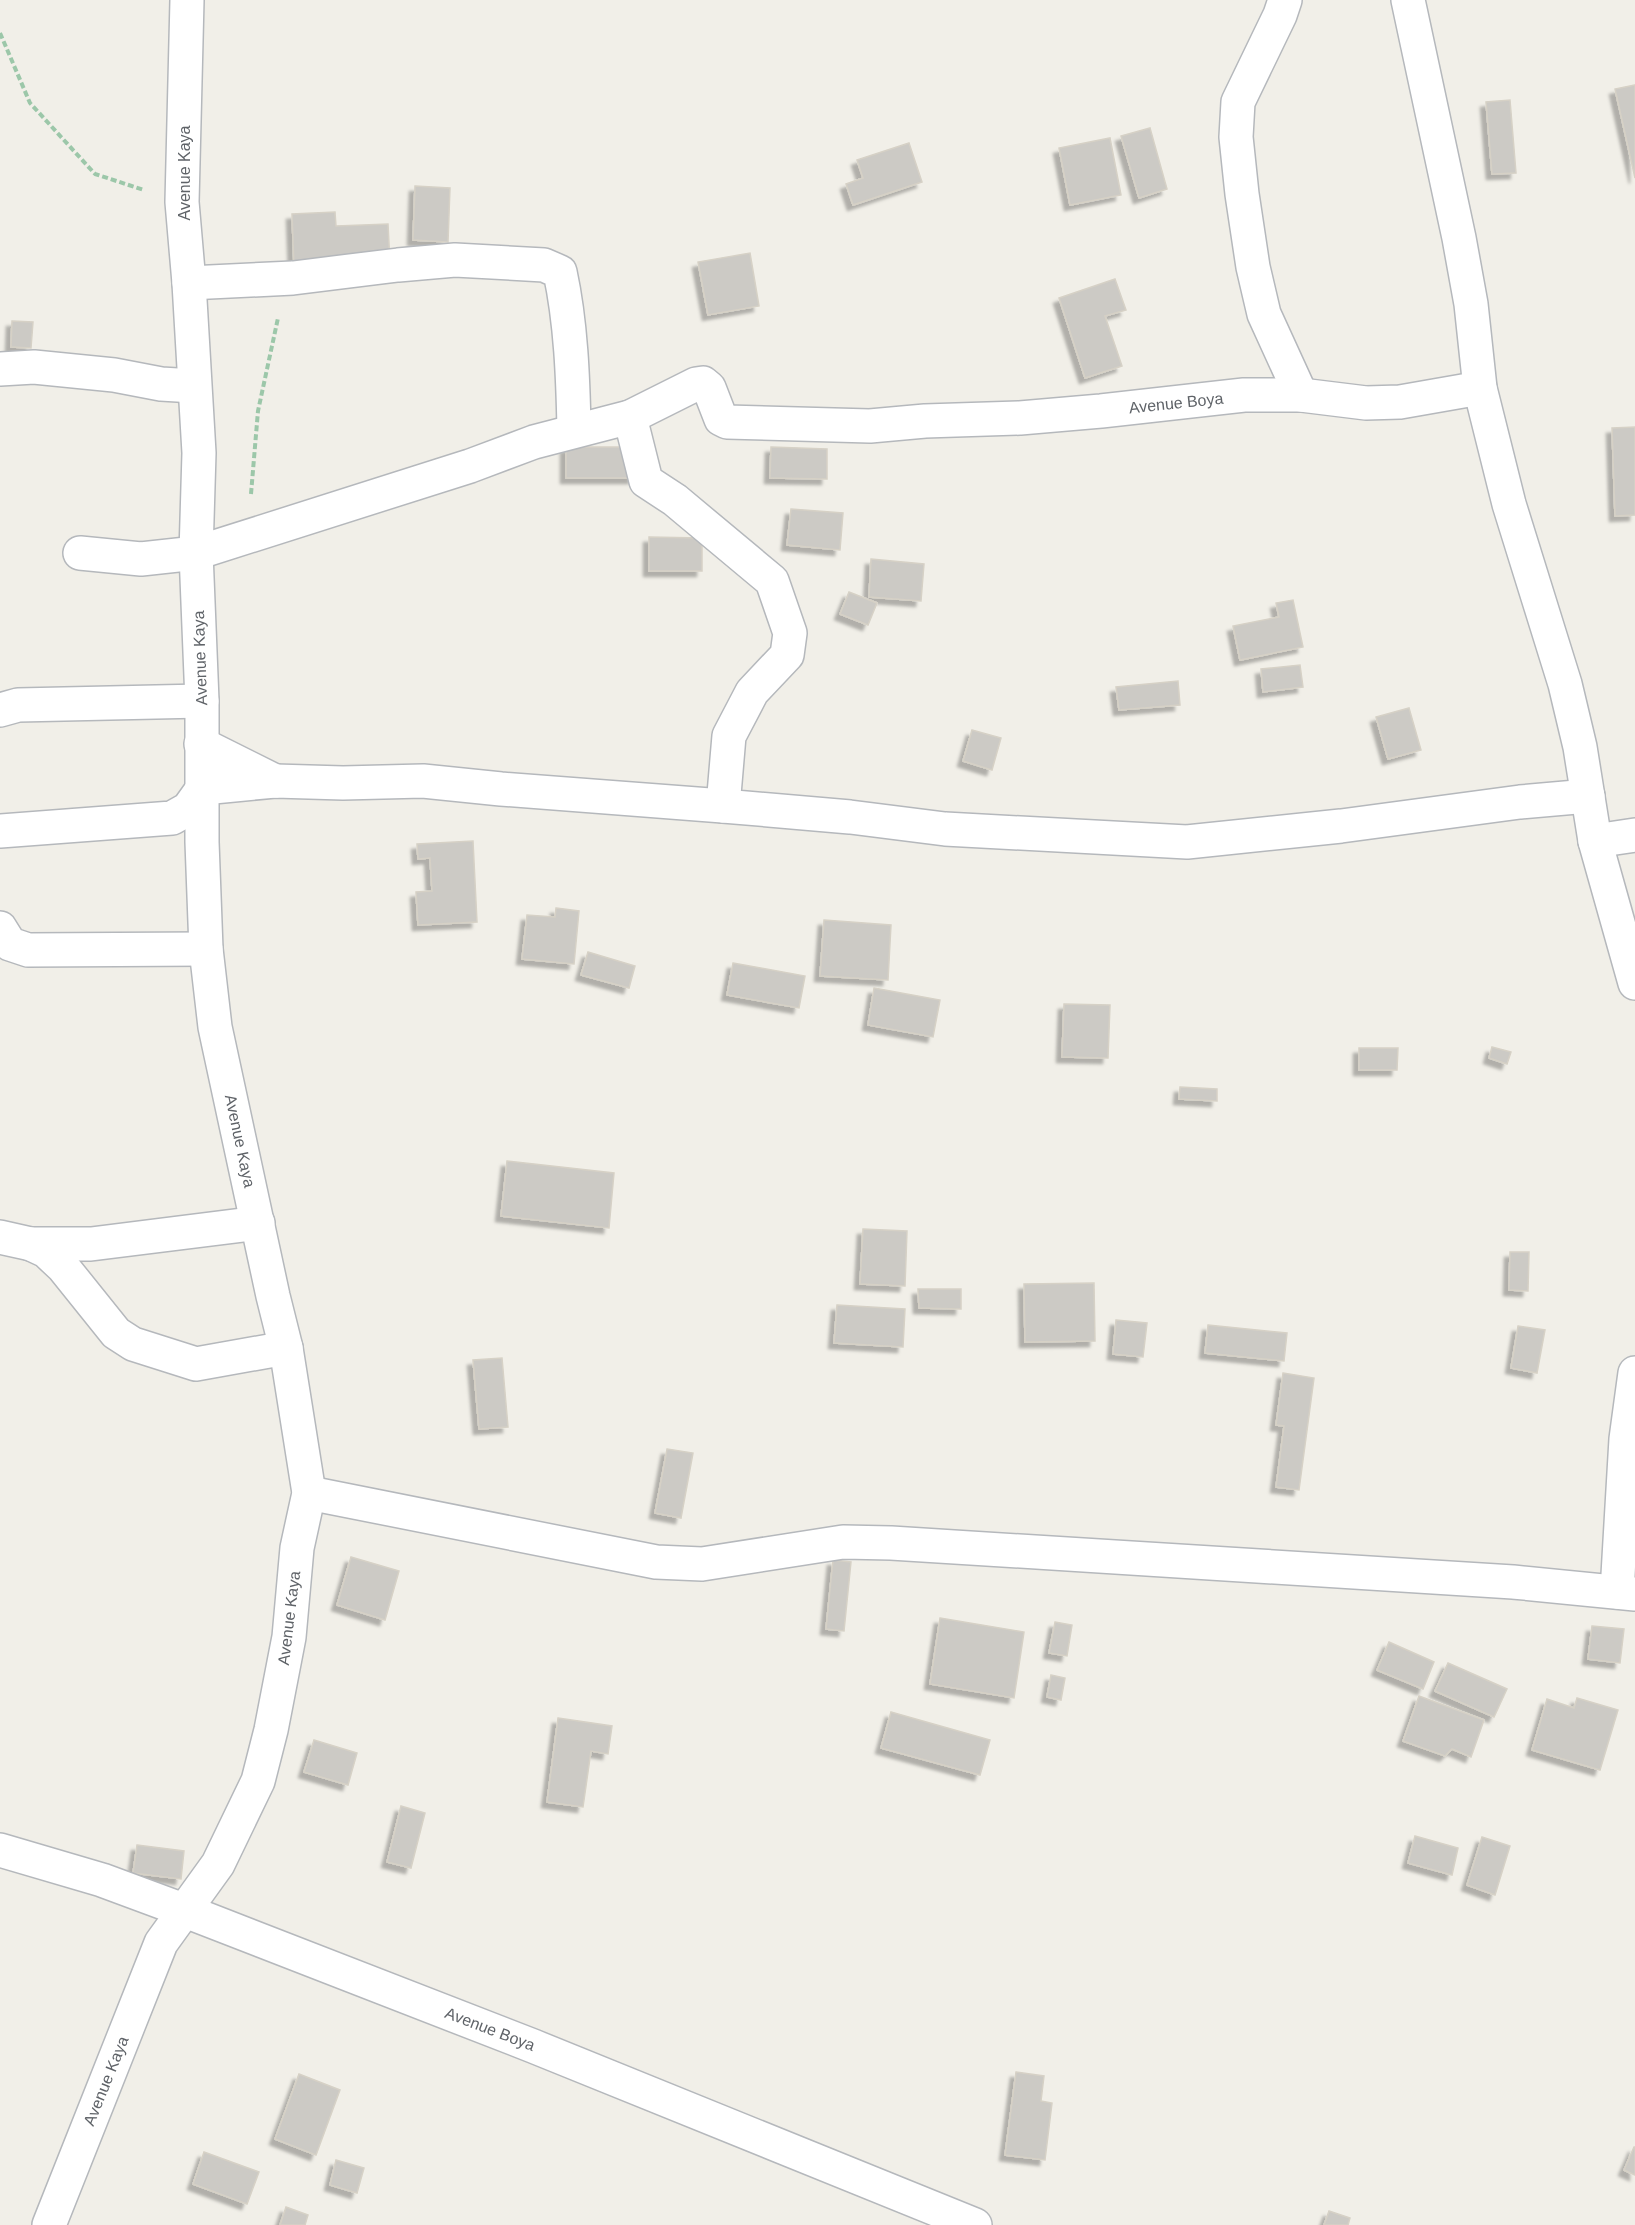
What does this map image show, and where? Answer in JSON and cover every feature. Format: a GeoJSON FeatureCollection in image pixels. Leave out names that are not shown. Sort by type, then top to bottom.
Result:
{"type":"FeatureCollection","features":[{"type":"Feature","properties":{"kind":"street","name":"Avenue Kaya"},"geometry":{"type":"LineString","coordinates":[[49,2225],[161,1943],[218,1864],[258,1781],[271,1730],[289,1637],[297,1548],[309,1493],[286,1348],[215,1027],[206,949],[203,897],[202,701],[195,553],[199,453],[182,202],[187,0]]}},
{"type":"Feature","properties":{"kind":"street"},"geometry":{"type":"LineString","coordinates":[[1285,0],[1239,102],[1236,137],[1251,257],[1264,314],[1301,395]]}},
{"type":"Feature","properties":{"kind":"street"},"geometry":{"type":"LineString","coordinates":[[1408,0],[1460,238],[1471,304],[1480,388],[1509,504],[1565,684],[1580,747],[1595,841],[1635,983]]}},
{"type":"Feature","properties":{"kind":"street"},"geometry":{"type":"LineString","coordinates":[[189,283],[293,278],[398,264],[455,260],[544,265],[560,272],[573,374],[574,430]]}},
{"type":"Feature","properties":{"kind":"street"},"geometry":{"type":"LineString","coordinates":[[0,369],[34,367],[114,375],[160,384],[195,386]]}},
{"type":"Feature","properties":{"kind":"street","name":"Avenue Boya"},"geometry":{"type":"LineString","coordinates":[[630,417],[703,383],[709,388],[721,419],[727,422],[870,426],[925,421],[1020,418],[1244,395],[1301,395],[1365,403],[1400,402],[1480,388]]}},
{"type":"Feature","properties":{"kind":"street"},"geometry":{"type":"LineString","coordinates":[[80,553],[141,559],[195,553],[459,469],[534,442],[630,417],[646,481],[675,500],[772,581],[790,633],[787,655],[752,692],[729,736],[723,806]]}},
{"type":"Feature","properties":{"kind":"street"},"geometry":{"type":"LineString","coordinates":[[0,710],[18,705],[202,701]]}},
{"type":"Feature","properties":{"kind":"street"},"geometry":{"type":"LineString","coordinates":[[201,744],[275,781]]}},
{"type":"Feature","properties":{"kind":"street"},"geometry":{"type":"LineString","coordinates":[[0,831],[172,818],[188,808],[203,788],[275,781],[343,783],[423,781],[850,817],[945,829],[1187,842],[1588,796]]}},
{"type":"Feature","properties":{"kind":"street"},"geometry":{"type":"LineString","coordinates":[[1595,841],[1635,835]]}},
{"type":"Feature","properties":{"kind":"street"},"geometry":{"type":"LineString","coordinates":[[0,928],[10,944],[28,950],[206,949]]}},
{"type":"Feature","properties":{"kind":"street"},"geometry":{"type":"LineString","coordinates":[[16,1241],[91,1244],[258,1223]]}},
{"type":"Feature","properties":{"kind":"street"},"geometry":{"type":"LineString","coordinates":[[16,1241],[46,1251],[63,1267],[116,1333],[133,1344],[196,1364],[286,1348]]}},
{"type":"Feature","properties":{"kind":"street"},"geometry":{"type":"LineString","coordinates":[[309,1493],[656,1562],[702,1564],[843,1542],[891,1543],[1513,1582],[1626,1593],[1626,1439],[1635,1373]]}},
{"type":"Feature","properties":{"kind":"street","name":"Avenue Boya"},"geometry":{"type":"LineString","coordinates":[[0,1850],[102,1880],[183,1910],[533,2046],[975,2225]]}},
{"type":"Feature","properties":{"kind":"path"},"geometry":{"type":"LineString","coordinates":[[0,33],[30,103],[95,174],[182,202]]}},
{"type":"Feature","properties":{"kind":"path"},"geometry":{"type":"LineString","coordinates":[[247,535],[258,411],[277,322],[293,278]]}},
{"type":"Feature","properties":{"kind":"building"},"geometry":{"type":"Polygon","coordinates":[[[1635,85],[1635,178],[1615,89],[1635,85]]]}},
{"type":"Feature","properties":{"kind":"building"},"geometry":{"type":"Polygon","coordinates":[[[1510,100],[1516,173],[1492,174],[1486,102],[1510,100]]]}},
{"type":"Feature","properties":{"kind":"building"},"geometry":{"type":"Polygon","coordinates":[[[1150,128],[1167,189],[1139,198],[1121,136],[1150,128]]]}},
{"type":"Feature","properties":{"kind":"building"},"geometry":{"type":"Polygon","coordinates":[[[1110,138],[1121,195],[1070,205],[1059,148],[1110,138]]]}},
{"type":"Feature","properties":{"kind":"building"},"geometry":{"type":"Polygon","coordinates":[[[909,143],[922,182],[853,205],[846,184],[863,178],[857,160],[909,143]]]}},
{"type":"Feature","properties":{"kind":"building"},"geometry":{"type":"Polygon","coordinates":[[[415,186],[450,188],[448,242],[413,240],[415,186]]]}},
{"type":"Feature","properties":{"kind":"building"},"geometry":{"type":"Polygon","coordinates":[[[335,212],[336,226],[388,224],[390,263],[294,267],[292,214],[335,212]]]}},
{"type":"Feature","properties":{"kind":"building"},"geometry":{"type":"Polygon","coordinates":[[[750,253],[759,306],[708,315],[698,262],[750,253]]]}},
{"type":"Feature","properties":{"kind":"building"},"geometry":{"type":"Polygon","coordinates":[[[1115,279],[1126,310],[1105,316],[1122,366],[1085,378],[1059,298],[1115,279]]]}},
{"type":"Feature","properties":{"kind":"building"},"geometry":{"type":"Polygon","coordinates":[[[12,321],[33,322],[31,348],[11,347],[12,321]]]}},
{"type":"Feature","properties":{"kind":"building"},"geometry":{"type":"Polygon","coordinates":[[[1635,427],[1635,515],[1615,516],[1612,428],[1635,427]]]}},
{"type":"Feature","properties":{"kind":"building"},"geometry":{"type":"Polygon","coordinates":[[[566,447],[633,447],[634,478],[566,478],[566,447]]]}},
{"type":"Feature","properties":{"kind":"building"},"geometry":{"type":"Polygon","coordinates":[[[771,447],[827,449],[827,479],[770,478],[771,447]]]}},
{"type":"Feature","properties":{"kind":"building"},"geometry":{"type":"Polygon","coordinates":[[[791,509],[843,513],[840,550],[787,545],[791,509]]]}},
{"type":"Feature","properties":{"kind":"building"},"geometry":{"type":"Polygon","coordinates":[[[649,537],[702,538],[702,571],[649,571],[649,537]]]}},
{"type":"Feature","properties":{"kind":"building"},"geometry":{"type":"Polygon","coordinates":[[[871,559],[924,564],[921,601],[869,597],[871,559]]]}},
{"type":"Feature","properties":{"kind":"building"},"geometry":{"type":"Polygon","coordinates":[[[849,592],[877,603],[868,625],[840,614],[849,592]]]}},
{"type":"Feature","properties":{"kind":"building"},"geometry":{"type":"Polygon","coordinates":[[[1293,600],[1303,647],[1240,660],[1233,626],[1279,617],[1276,603],[1293,600]]]}},
{"type":"Feature","properties":{"kind":"building"},"geometry":{"type":"Polygon","coordinates":[[[1300,665],[1303,687],[1263,692],[1261,669],[1300,665]]]}},
{"type":"Feature","properties":{"kind":"building"},"geometry":{"type":"Polygon","coordinates":[[[1178,681],[1180,705],[1119,710],[1116,687],[1178,681]]]}},
{"type":"Feature","properties":{"kind":"building"},"geometry":{"type":"Polygon","coordinates":[[[1409,708],[1421,750],[1388,759],[1376,717],[1409,708]]]}},
{"type":"Feature","properties":{"kind":"building"},"geometry":{"type":"Polygon","coordinates":[[[972,730],[1001,738],[992,770],[963,761],[972,730]]]}},
{"type":"Feature","properties":{"kind":"building"},"geometry":{"type":"Polygon","coordinates":[[[473,841],[477,922],[418,925],[416,892],[432,891],[430,858],[418,859],[417,844],[473,841]]]}},
{"type":"Feature","properties":{"kind":"building"},"geometry":{"type":"Polygon","coordinates":[[[556,908],[579,911],[574,964],[522,959],[527,915],[555,917],[556,908]]]}},
{"type":"Feature","properties":{"kind":"building"},"geometry":{"type":"Polygon","coordinates":[[[824,920],[891,925],[888,980],[820,976],[824,920]]]}},
{"type":"Feature","properties":{"kind":"building"},"geometry":{"type":"Polygon","coordinates":[[[588,952],[635,966],[629,988],[581,975],[588,952]]]}},
{"type":"Feature","properties":{"kind":"building"},"geometry":{"type":"Polygon","coordinates":[[[733,963],[805,976],[799,1008],[727,995],[733,963]]]}},
{"type":"Feature","properties":{"kind":"building"},"geometry":{"type":"Polygon","coordinates":[[[874,988],[940,1000],[933,1037],[868,1025],[874,988]]]}},
{"type":"Feature","properties":{"kind":"building"},"geometry":{"type":"Polygon","coordinates":[[[1064,1004],[1110,1005],[1108,1058],[1062,1057],[1064,1004]]]}},
{"type":"Feature","properties":{"kind":"building"},"geometry":{"type":"Polygon","coordinates":[[[1492,1047],[1511,1052],[1507,1064],[1489,1058],[1492,1047]]]}},
{"type":"Feature","properties":{"kind":"building"},"geometry":{"type":"Polygon","coordinates":[[[1359,1048],[1398,1048],[1397,1070],[1359,1070],[1359,1048]]]}},
{"type":"Feature","properties":{"kind":"building"},"geometry":{"type":"Polygon","coordinates":[[[1180,1087],[1217,1089],[1217,1101],[1179,1099],[1180,1087]]]}},
{"type":"Feature","properties":{"kind":"building"},"geometry":{"type":"Polygon","coordinates":[[[507,1161],[614,1173],[609,1228],[501,1216],[507,1161]]]}},
{"type":"Feature","properties":{"kind":"building"},"geometry":{"type":"Polygon","coordinates":[[[863,1229],[907,1231],[905,1286],[860,1284],[863,1229]]]}},
{"type":"Feature","properties":{"kind":"building"},"geometry":{"type":"Polygon","coordinates":[[[1510,1252],[1529,1252],[1528,1291],[1509,1290],[1510,1252]]]}},
{"type":"Feature","properties":{"kind":"building"},"geometry":{"type":"Polygon","coordinates":[[[1094,1283],[1095,1341],[1025,1342],[1024,1284],[1094,1283]]]}},
{"type":"Feature","properties":{"kind":"building"},"geometry":{"type":"Polygon","coordinates":[[[918,1289],[961,1289],[961,1309],[919,1308],[918,1289]]]}},
{"type":"Feature","properties":{"kind":"building"},"geometry":{"type":"Polygon","coordinates":[[[837,1305],[905,1309],[903,1347],[834,1343],[837,1305]]]}},
{"type":"Feature","properties":{"kind":"building"},"geometry":{"type":"Polygon","coordinates":[[[1116,1320],[1147,1323],[1143,1357],[1113,1354],[1116,1320]]]}},
{"type":"Feature","properties":{"kind":"building"},"geometry":{"type":"Polygon","coordinates":[[[1208,1325],[1287,1333],[1284,1361],[1205,1353],[1208,1325]]]}},
{"type":"Feature","properties":{"kind":"building"},"geometry":{"type":"Polygon","coordinates":[[[1518,1326],[1545,1330],[1537,1373],[1511,1368],[1518,1326]]]}},
{"type":"Feature","properties":{"kind":"building"},"geometry":{"type":"Polygon","coordinates":[[[502,1358],[508,1427],[479,1429],[473,1360],[502,1358]]]}},
{"type":"Feature","properties":{"kind":"building"},"geometry":{"type":"Polygon","coordinates":[[[1283,1373],[1314,1378],[1299,1490],[1276,1487],[1284,1426],[1276,1425],[1283,1373]]]}},
{"type":"Feature","properties":{"kind":"building"},"geometry":{"type":"Polygon","coordinates":[[[667,1449],[693,1453],[681,1518],[655,1513],[667,1449]]]}},
{"type":"Feature","properties":{"kind":"building"},"geometry":{"type":"Polygon","coordinates":[[[351,1557],[399,1571],[385,1620],[337,1605],[351,1557]]]}},
{"type":"Feature","properties":{"kind":"building"},"geometry":{"type":"Polygon","coordinates":[[[833,1560],[851,1562],[844,1631],[826,1629],[833,1560]]]}},
{"type":"Feature","properties":{"kind":"building"},"geometry":{"type":"Polygon","coordinates":[[[940,1618],[1024,1632],[1014,1698],[930,1684],[940,1618]]]}},
{"type":"Feature","properties":{"kind":"building"},"geometry":{"type":"Polygon","coordinates":[[[1055,1622],[1072,1625],[1067,1656],[1049,1653],[1055,1622]]]}},
{"type":"Feature","properties":{"kind":"building"},"geometry":{"type":"Polygon","coordinates":[[[1592,1626],[1624,1629],[1620,1663],[1588,1659],[1592,1626]]]}},
{"type":"Feature","properties":{"kind":"building"},"geometry":{"type":"Polygon","coordinates":[[[1389,1642],[1434,1662],[1423,1689],[1377,1670],[1389,1642]]]}},
{"type":"Feature","properties":{"kind":"building"},"geometry":{"type":"Polygon","coordinates":[[[1448,1663],[1507,1689],[1494,1717],[1435,1691],[1448,1663]]]}},
{"type":"Feature","properties":{"kind":"building"},"geometry":{"type":"Polygon","coordinates":[[[1051,1675],[1065,1678],[1061,1700],[1047,1697],[1051,1675]]]}},
{"type":"Feature","properties":{"kind":"building"},"geometry":{"type":"Polygon","coordinates":[[[1419,1696],[1484,1720],[1471,1757],[1452,1749],[1445,1756],[1403,1741],[1419,1696]]]}},
{"type":"Feature","properties":{"kind":"building"},"geometry":{"type":"Polygon","coordinates":[[[1577,1698],[1618,1710],[1600,1770],[1532,1750],[1547,1699],[1574,1708],[1577,1698]]]}},
{"type":"Feature","properties":{"kind":"building"},"geometry":{"type":"Polygon","coordinates":[[[891,1712],[990,1740],[980,1775],[881,1748],[891,1712]]]}},
{"type":"Feature","properties":{"kind":"building"},"geometry":{"type":"Polygon","coordinates":[[[558,1718],[612,1726],[608,1754],[591,1751],[583,1807],[547,1802],[558,1718]]]}},
{"type":"Feature","properties":{"kind":"building"},"geometry":{"type":"Polygon","coordinates":[[[314,1740],[357,1753],[348,1785],[304,1772],[314,1740]]]}},
{"type":"Feature","properties":{"kind":"building"},"geometry":{"type":"Polygon","coordinates":[[[401,1806],[425,1813],[411,1868],[387,1862],[401,1806]]]}},
{"type":"Feature","properties":{"kind":"building"},"geometry":{"type":"Polygon","coordinates":[[[1415,1836],[1458,1848],[1452,1875],[1408,1863],[1415,1836]]]}},
{"type":"Feature","properties":{"kind":"building"},"geometry":{"type":"Polygon","coordinates":[[[1482,1837],[1510,1846],[1495,1895],[1467,1885],[1482,1837]]]}},
{"type":"Feature","properties":{"kind":"building"},"geometry":{"type":"Polygon","coordinates":[[[137,1845],[184,1851],[181,1879],[133,1873],[137,1845]]]}},
{"type":"Feature","properties":{"kind":"building"},"geometry":{"type":"Polygon","coordinates":[[[1016,2072],[1044,2076],[1041,2101],[1052,2103],[1045,2160],[1005,2155],[1016,2072]]]}},
{"type":"Feature","properties":{"kind":"building"},"geometry":{"type":"Polygon","coordinates":[[[299,2074],[340,2090],[316,2155],[275,2139],[299,2074]]]}},
{"type":"Feature","properties":{"kind":"building"},"geometry":{"type":"Polygon","coordinates":[[[1635,2147],[1635,2175],[1624,2170],[1635,2147]]]}},
{"type":"Feature","properties":{"kind":"building"},"geometry":{"type":"Polygon","coordinates":[[[204,2152],[259,2172],[247,2204],[193,2184],[204,2152]]]}},
{"type":"Feature","properties":{"kind":"building"},"geometry":{"type":"Polygon","coordinates":[[[336,2160],[364,2168],[357,2193],[330,2185],[336,2160]]]}},
{"type":"Feature","properties":{"kind":"building"},"geometry":{"type":"Polygon","coordinates":[[[286,2207],[308,2215],[305,2225],[280,2225],[286,2207]]]}},
{"type":"Feature","properties":{"kind":"building"},"geometry":{"type":"Polygon","coordinates":[[[1329,2211],[1350,2218],[1348,2225],[1324,2225],[1329,2211]]]}}]}
